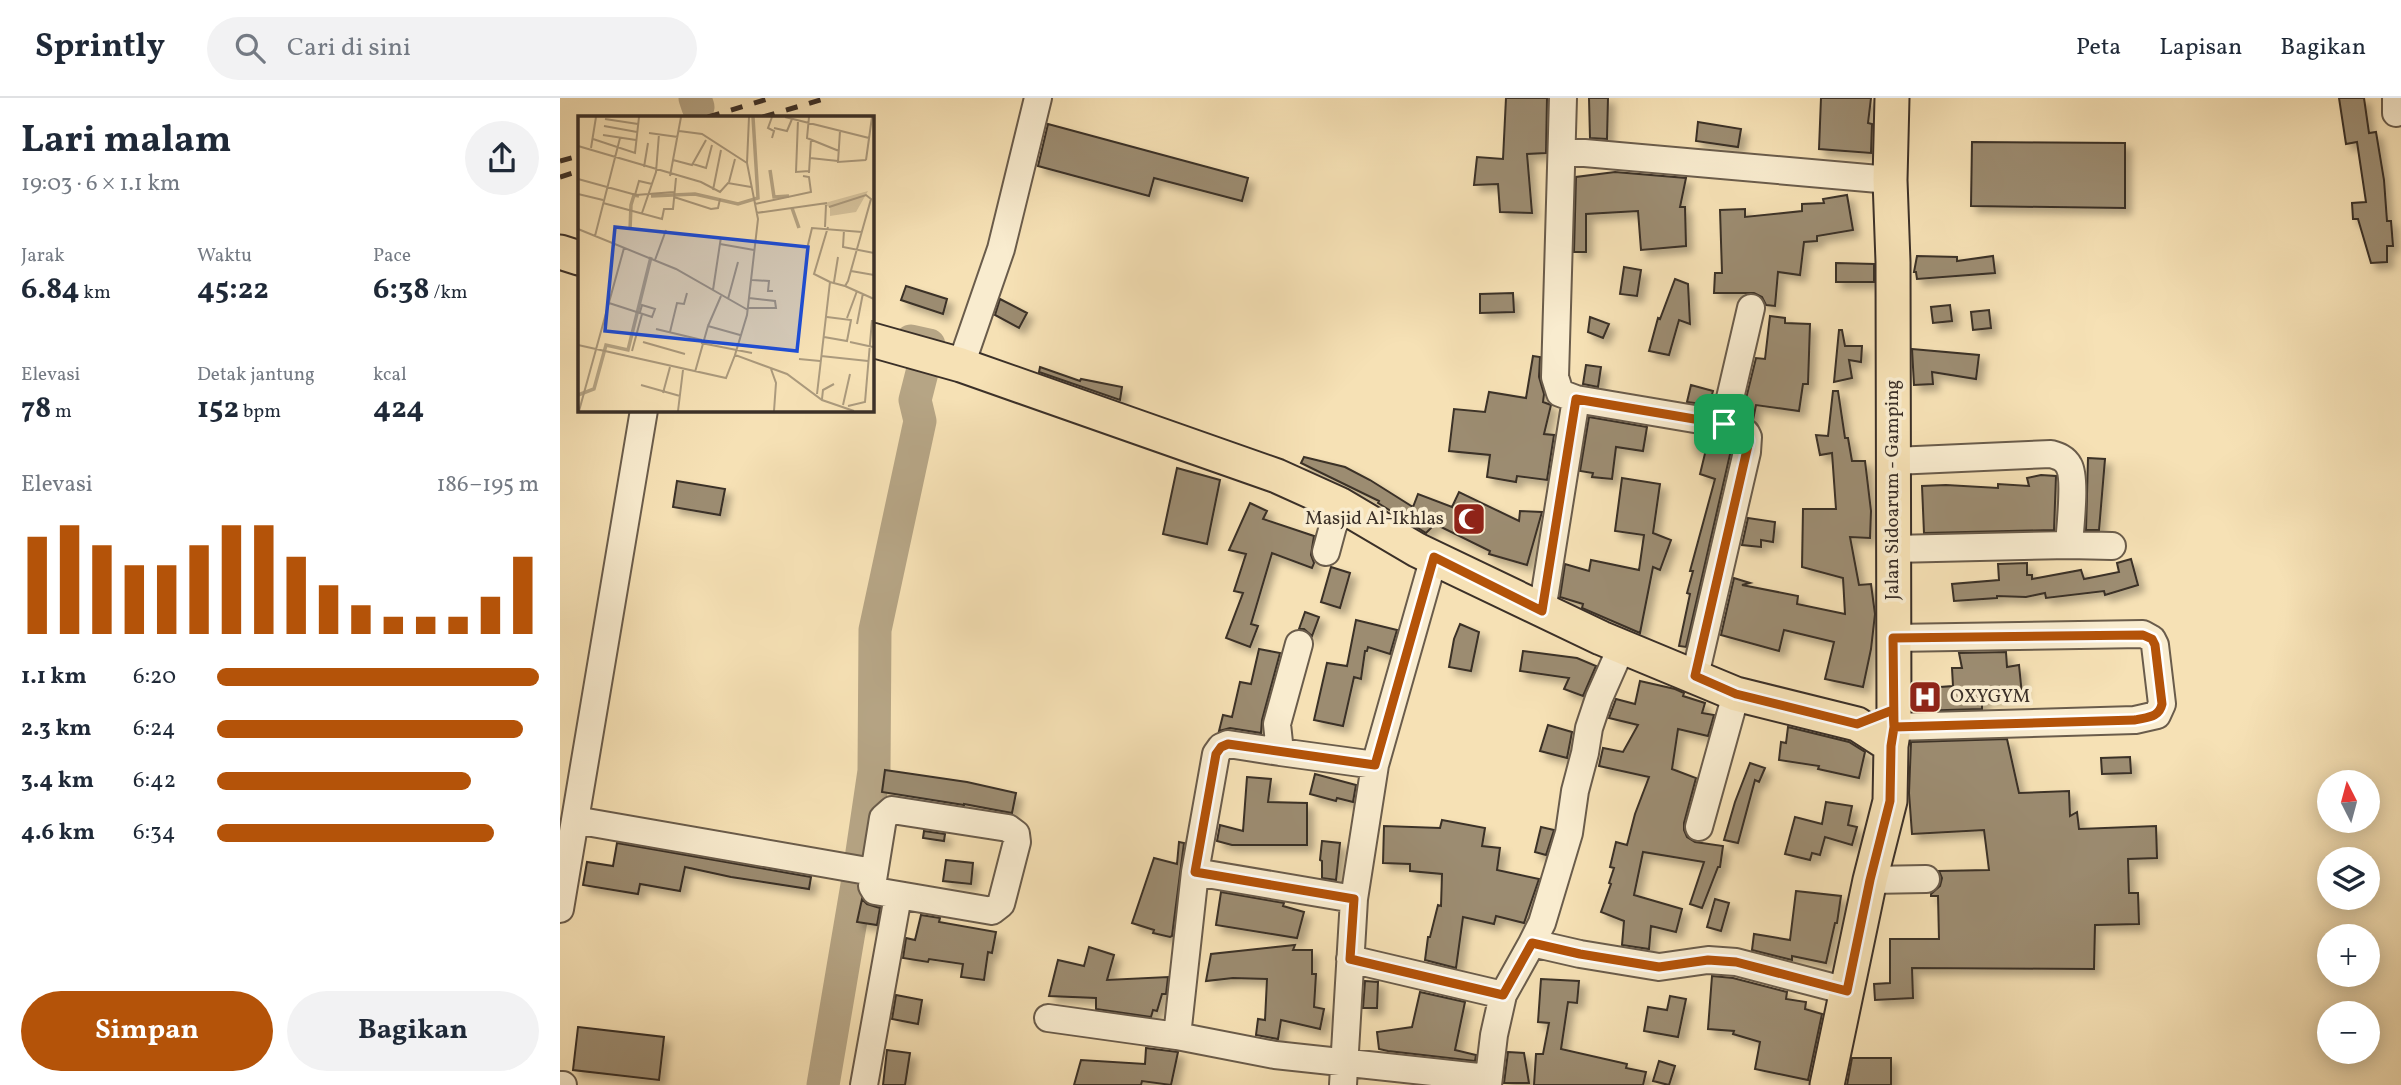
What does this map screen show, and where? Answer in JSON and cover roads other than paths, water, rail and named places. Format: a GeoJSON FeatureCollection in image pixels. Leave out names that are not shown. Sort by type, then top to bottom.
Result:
{"type":"FeatureCollection","features":[{"type":"Feature","properties":{"kind":"main road","name":"Jalan Sidoarum - Gamping"},"geometry":{"type":"LineString","coordinates":[[1827,1085],[1870,880],[1890,801],[1893,727],[1894,461],[1890,180],[1892,98]]}},
{"type":"Feature","properties":{"kind":"main road"},"geometry":{"type":"LineString","coordinates":[[560,253],[578,258]]}},
{"type":"Feature","properties":{"kind":"main road"},"geometry":{"type":"LineString","coordinates":[[873,340],[936,358],[1277,476],[1339,504],[1434,557],[1542,611],[1736,694],[1857,724],[1893,727]]}},
{"type":"Feature","properties":{"kind":"street"},"geometry":{"type":"LineString","coordinates":[[936,358],[1002,249],[1038,98]]}},
{"type":"Feature","properties":{"kind":"street"},"geometry":{"type":"LineString","coordinates":[[1563,98],[1555,377],[1560,393],[1576,399],[1724,424],[1746,433],[1749,441],[1695,676]]}},
{"type":"Feature","properties":{"kind":"street"},"geometry":{"type":"LineString","coordinates":[[1562,151],[1890,180]]}},
{"type":"Feature","properties":{"kind":"street"},"geometry":{"type":"LineString","coordinates":[[1724,424],[1751,308]]}},
{"type":"Feature","properties":{"kind":"street"},"geometry":{"type":"LineString","coordinates":[[1542,611],[1576,399]]}},
{"type":"Feature","properties":{"kind":"street"},"geometry":{"type":"LineString","coordinates":[[560,909],[644,411]]}},
{"type":"Feature","properties":{"kind":"street"},"geometry":{"type":"LineString","coordinates":[[1894,461],[2051,453],[2061,457],[2071,469],[2069,545]]}},
{"type":"Feature","properties":{"kind":"street"},"geometry":{"type":"LineString","coordinates":[[1326,552],[1339,504]]}},
{"type":"Feature","properties":{"kind":"street"},"geometry":{"type":"LineString","coordinates":[[1893,549],[2112,546]]}},
{"type":"Feature","properties":{"kind":"street"},"geometry":{"type":"LineString","coordinates":[[1343,1073],[1354,899],[1375,765],[1434,557]]}},
{"type":"Feature","properties":{"kind":"street"},"geometry":{"type":"LineString","coordinates":[[1893,638],[2143,635],[2152,639],[2155,645],[2162,704],[2157,715],[2135,720],[1893,727]]}},
{"type":"Feature","properties":{"kind":"street"},"geometry":{"type":"LineString","coordinates":[[1280,752],[1277,724],[1299,645]]}},
{"type":"Feature","properties":{"kind":"street"},"geometry":{"type":"LineString","coordinates":[[1048,1017],[1177,1036],[1276,1055],[1343,1073],[1488,1082],[1503,995],[1542,923],[1569,833],[1573,803],[1586,752],[1588,728],[1622,646]]}},
{"type":"Feature","properties":{"kind":"street"},"geometry":{"type":"LineString","coordinates":[[1699,827],[1736,694]]}},
{"type":"Feature","properties":{"kind":"street"},"geometry":{"type":"LineString","coordinates":[[1177,1036],[1195,872],[1218,750],[1228,744],[1375,765]]}},
{"type":"Feature","properties":{"kind":"street"},"geometry":{"type":"LineString","coordinates":[[892,810],[1007,828],[1016,834],[1017,842],[1001,904],[998,909],[992,911],[875,891],[864,871],[883,818],[892,810]]}},
{"type":"Feature","properties":{"kind":"street"},"geometry":{"type":"LineString","coordinates":[[575,820],[864,871]]}},
{"type":"Feature","properties":{"kind":"street"},"geometry":{"type":"LineString","coordinates":[[1195,872],[1354,899]]}},
{"type":"Feature","properties":{"kind":"street"},"geometry":{"type":"LineString","coordinates":[[1870,880],[1926,879]]}},
{"type":"Feature","properties":{"kind":"street"},"geometry":{"type":"LineString","coordinates":[[864,1085],[898,896]]}},
{"type":"Feature","properties":{"kind":"street"},"geometry":{"type":"LineString","coordinates":[[1532,943],[1659,967],[1708,960],[1736,962],[1847,991]]}},
{"type":"Feature","properties":{"kind":"street"},"geometry":{"type":"LineString","coordinates":[[1350,959],[1503,995]]}},
{"type":"Feature","properties":{"kind":"waterway"},"geometry":{"type":"LineString","coordinates":[[695,98],[698,107]]}},
{"type":"Feature","properties":{"kind":"waterway"},"geometry":{"type":"LineString","coordinates":[[823,1085],[874,771],[875,630],[920,421],[915,400],[929,345],[911,341]]}},
{"type":"Feature","properties":{"kind":"railway"},"geometry":{"type":"LineString","coordinates":[[711,116],[771,98]]}},
{"type":"Feature","properties":{"kind":"railway"},"geometry":{"type":"LineString","coordinates":[[766,116],[827,98]]}},
{"type":"Feature","properties":{"kind":"railway"},"geometry":{"type":"LineString","coordinates":[[560,161],[578,156]]}},
{"type":"Feature","properties":{"kind":"railway"},"geometry":{"type":"LineString","coordinates":[[560,177],[578,171]]}},
{"type":"Feature","properties":{"kind":"place","name":"Masjid Al-Ikhlas"},"geometry":{"type":"Point","coordinates":[1469,519]}},
{"type":"Feature","properties":{"kind":"place","name":"OXYGYM"},"geometry":{"type":"Point","coordinates":[1925,697]}}]}
